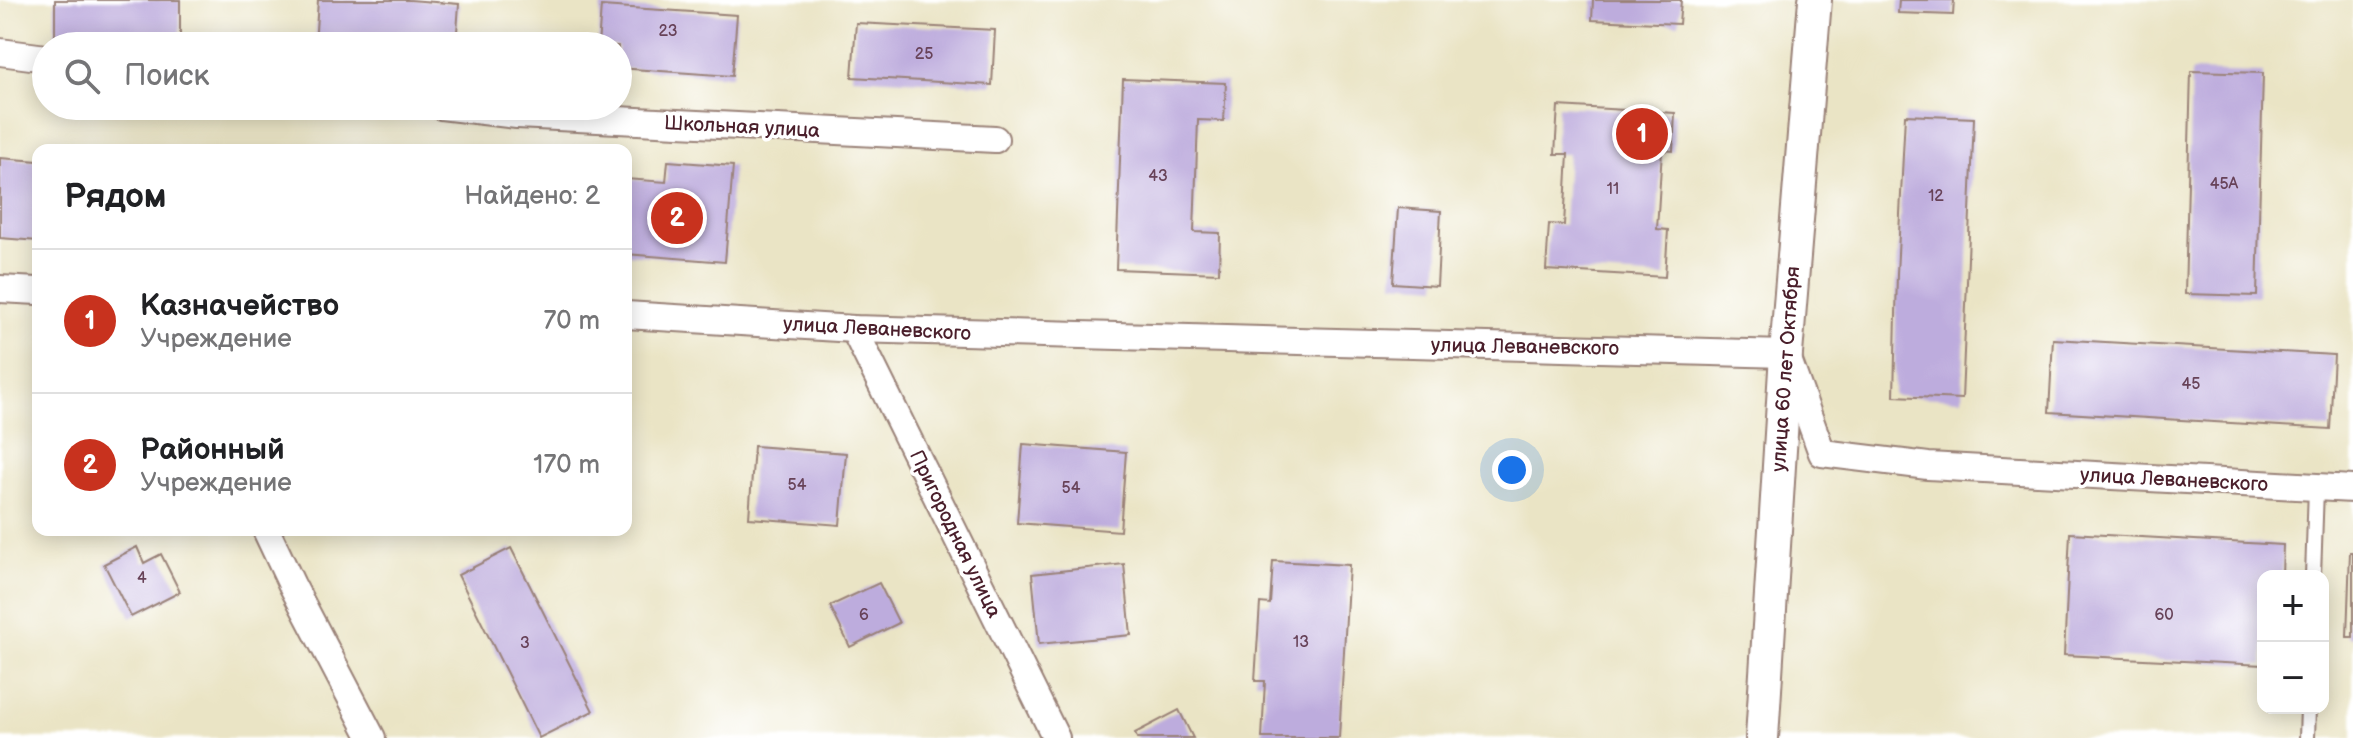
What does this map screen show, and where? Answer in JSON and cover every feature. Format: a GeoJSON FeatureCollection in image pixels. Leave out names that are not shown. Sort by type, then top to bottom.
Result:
{"type":"FeatureCollection","features":[{"type":"Feature","properties":{"kind":"street","name":"улица 60 лет Октября"},"geometry":{"type":"LineString","coordinates":[[1762,738],[1786,354],[1815,0]]}},
{"type":"Feature","properties":{"kind":"street"},"geometry":{"type":"LineString","coordinates":[[0,52],[32,56]]}},
{"type":"Feature","properties":{"kind":"street","name":"Школьная улица"},"geometry":{"type":"LineString","coordinates":[[617,120],[995,139]]}},
{"type":"Feature","properties":{"kind":"street"},"geometry":{"type":"LineString","coordinates":[[0,289],[32,291]]}},
{"type":"Feature","properties":{"kind":"street","name":"улица Леваневского"},"geometry":{"type":"LineString","coordinates":[[632,315],[854,329],[1786,354],[1822,453],[1928,466],[2353,489]]}},
{"type":"Feature","properties":{"kind":"street","name":"Пригородная улица"},"geometry":{"type":"LineString","coordinates":[[854,329],[1056,738]]}},
{"type":"Feature","properties":{"kind":"street"},"geometry":{"type":"LineString","coordinates":[[269,536],[372,738]]}},
{"type":"Feature","properties":{"kind":"lane"},"geometry":{"type":"LineString","coordinates":[[2313,570],[2316,488]]}},
{"type":"Feature","properties":{"kind":"lane"},"geometry":{"type":"LineString","coordinates":[[2307,738],[2308,714]]}},
{"type":"Feature","properties":{"kind":"building"},"geometry":{"type":"Polygon","coordinates":[[[55,0],[180,0],[180,32],[55,32],[55,0]]]}},
{"type":"Feature","properties":{"kind":"building"},"geometry":{"type":"Polygon","coordinates":[[[318,0],[410,0],[459,4],[457,32],[316,32],[318,0]]]}},
{"type":"Feature","properties":{"kind":"building"},"geometry":{"type":"Polygon","coordinates":[[[1593,0],[1681,0],[1679,24],[1592,20],[1593,0]]]}},
{"type":"Feature","properties":{"kind":"building"},"geometry":{"type":"Polygon","coordinates":[[[1899,0],[1954,0],[1953,15],[1898,13],[1899,0]]]}},
{"type":"Feature","properties":{"kind":"building"},"geometry":{"type":"Polygon","coordinates":[[[601,6],[737,15],[732,76],[632,69],[632,32],[599,32],[601,6]]]}},
{"type":"Feature","properties":{"kind":"building"},"geometry":{"type":"Polygon","coordinates":[[[856,23],[995,30],[992,85],[852,77],[856,23]]]}},
{"type":"Feature","properties":{"kind":"building"},"geometry":{"type":"Polygon","coordinates":[[[2191,71],[2263,73],[2257,296],[2185,294],[2191,71]]]}},
{"type":"Feature","properties":{"kind":"building"},"geometry":{"type":"Polygon","coordinates":[[[1123,79],[1226,83],[1224,121],[1198,120],[1194,232],[1220,233],[1219,273],[1116,269],[1123,79]]]}},
{"type":"Feature","properties":{"kind":"building"},"geometry":{"type":"Polygon","coordinates":[[[1558,106],[1675,113],[1673,151],[1662,150],[1657,229],[1668,230],[1665,277],[1546,270],[1549,224],[1564,225],[1568,154],[1555,154],[1558,106]]]}},
{"type":"Feature","properties":{"kind":"building"},"geometry":{"type":"Polygon","coordinates":[[[1905,115],[1974,118],[1962,399],[1894,396],[1905,115]]]}},
{"type":"Feature","properties":{"kind":"building"},"geometry":{"type":"Polygon","coordinates":[[[0,158],[32,161],[32,241],[0,238],[0,158]]]}},
{"type":"Feature","properties":{"kind":"building"},"geometry":{"type":"Polygon","coordinates":[[[668,161],[733,166],[725,262],[632,254],[632,179],[666,182],[668,161]]]}},
{"type":"Feature","properties":{"kind":"building"},"geometry":{"type":"Polygon","coordinates":[[[1398,208],[1441,211],[1437,286],[1393,283],[1398,208]]]}},
{"type":"Feature","properties":{"kind":"building"},"geometry":{"type":"Polygon","coordinates":[[[2053,339],[2334,355],[2330,429],[2049,412],[2053,339]]]}},
{"type":"Feature","properties":{"kind":"building"},"geometry":{"type":"Polygon","coordinates":[[[1023,444],[1126,452],[1120,531],[1017,523],[1023,444]]]}},
{"type":"Feature","properties":{"kind":"building"},"geometry":{"type":"Polygon","coordinates":[[[754,446],[846,453],[840,525],[749,518],[754,446]]]}},
{"type":"Feature","properties":{"kind":"building"},"geometry":{"type":"Polygon","coordinates":[[[2070,533],[2283,545],[2282,570],[2257,570],[2257,665],[2064,655],[2070,533]]]}},
{"type":"Feature","properties":{"kind":"building"},"geometry":{"type":"Polygon","coordinates":[[[137,547],[144,563],[161,554],[180,592],[131,617],[104,564],[137,547]]]}},
{"type":"Feature","properties":{"kind":"building"},"geometry":{"type":"Polygon","coordinates":[[[511,548],[593,711],[539,738],[458,575],[511,548]]]}},
{"type":"Feature","properties":{"kind":"building"},"geometry":{"type":"Polygon","coordinates":[[[2350,552],[2353,552],[2353,637],[2347,637],[2350,552]]]}},
{"type":"Feature","properties":{"kind":"building"},"geometry":{"type":"Polygon","coordinates":[[[1273,561],[1349,565],[1339,738],[1262,738],[1265,681],[1255,681],[1260,603],[1270,604],[1273,561]]]}},
{"type":"Feature","properties":{"kind":"building"},"geometry":{"type":"Polygon","coordinates":[[[1124,564],[1131,635],[1039,644],[1032,574],[1124,564]]]}},
{"type":"Feature","properties":{"kind":"building"},"geometry":{"type":"Polygon","coordinates":[[[879,583],[899,623],[850,647],[830,606],[879,583]]]}},
{"type":"Feature","properties":{"kind":"building"},"geometry":{"type":"Polygon","coordinates":[[[1179,710],[1193,738],[1137,738],[1135,733],[1179,710]]]}},
{"type":"Feature","properties":{"kind":"place","name":"Казначейство"},"geometry":{"type":"Point","coordinates":[1642,134]}},
{"type":"Feature","properties":{"kind":"place","name":"Районный"},"geometry":{"type":"Point","coordinates":[677,218]}}]}
